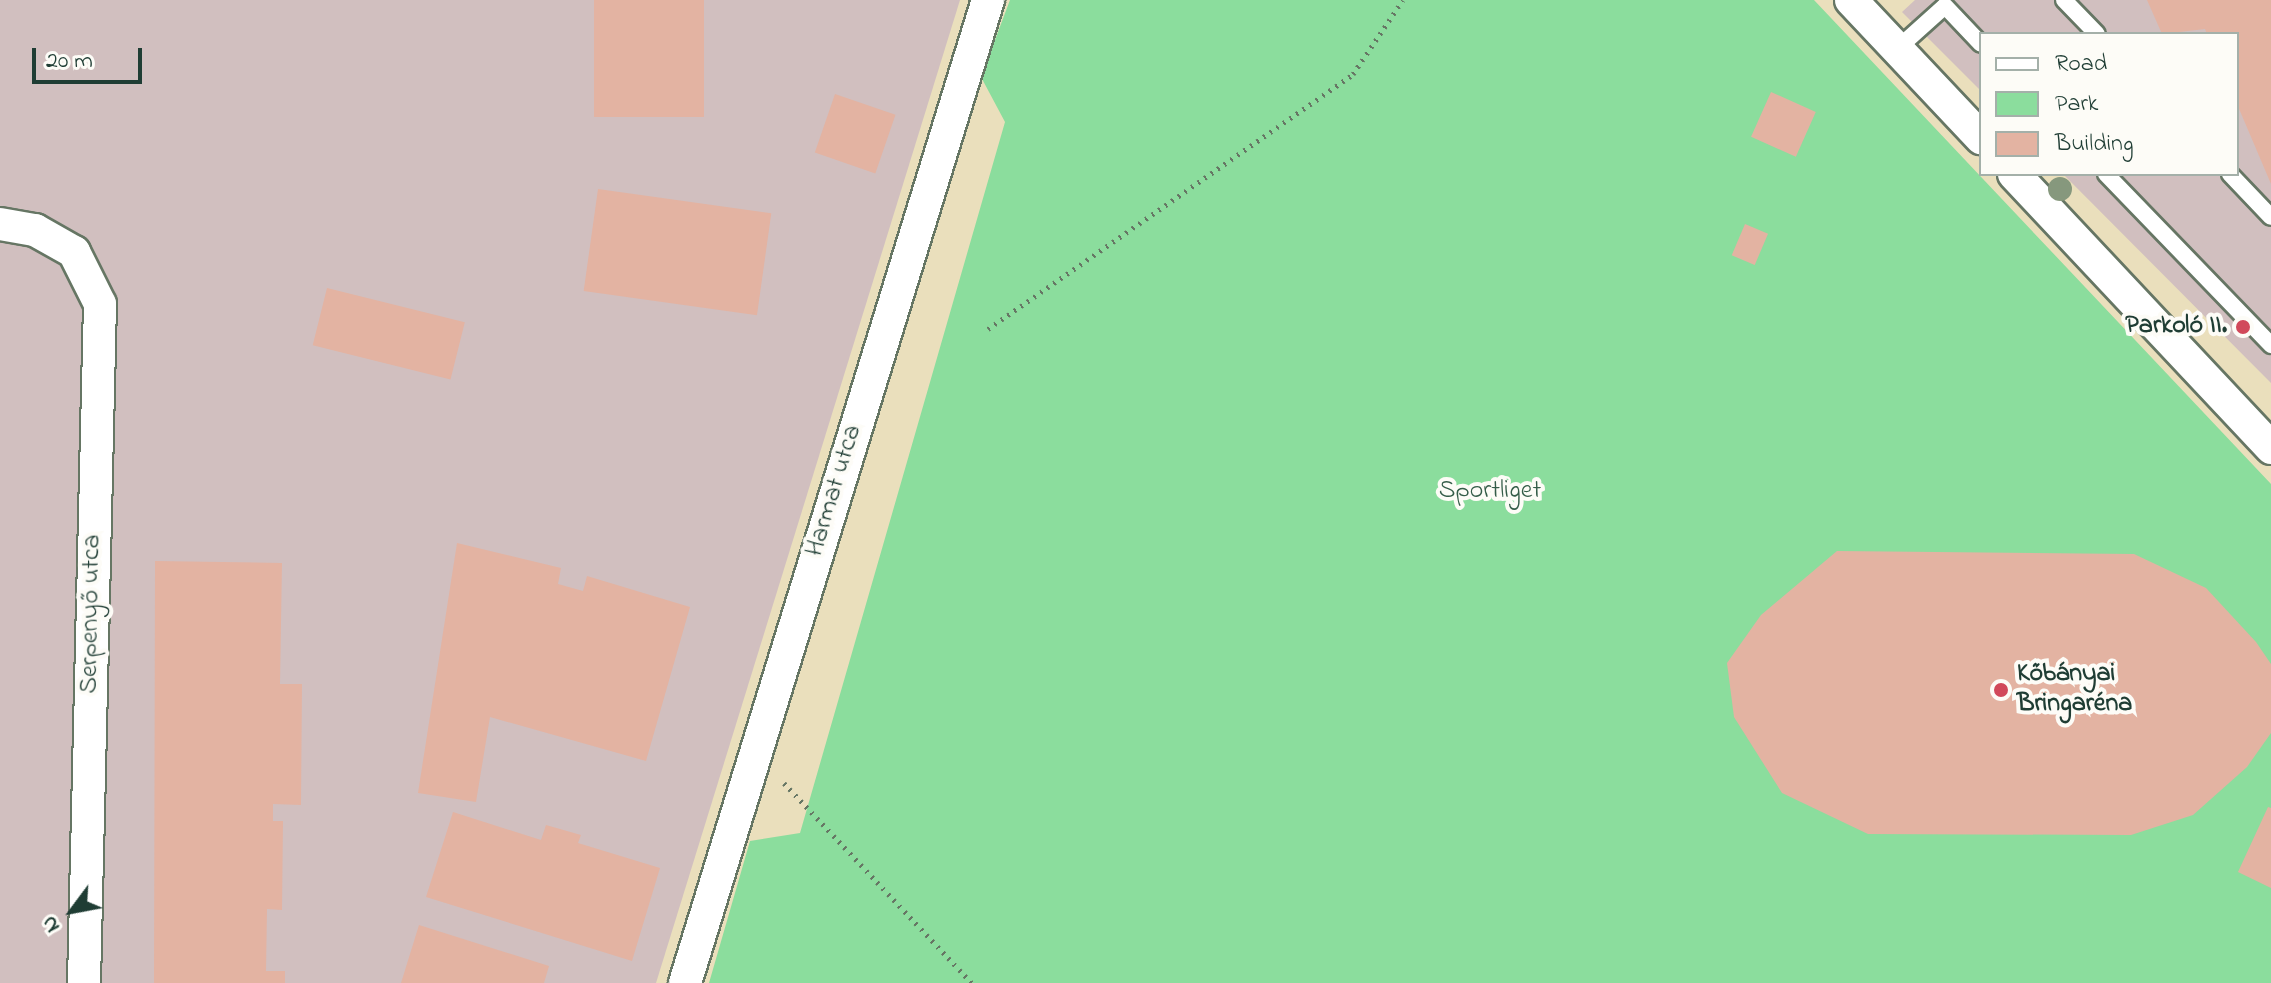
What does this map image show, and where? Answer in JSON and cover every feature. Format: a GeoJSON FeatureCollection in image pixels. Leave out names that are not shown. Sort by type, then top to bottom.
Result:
{"type":"FeatureCollection","features":[{"type":"Feature","properties":{"kind":"street","name":"Harmat utca"},"geometry":{"type":"LineString","coordinates":[[685,983],[988,0]]}},
{"type":"Feature","properties":{"kind":"street"},"geometry":{"type":"LineString","coordinates":[[1851,0],[1979,136]]}},
{"type":"Feature","properties":{"kind":"street"},"geometry":{"type":"LineString","coordinates":[[2016,176],[2271,448]]}},
{"type":"Feature","properties":{"kind":"street","name":"Serpenyő utca"},"geometry":{"type":"LineString","coordinates":[[0,224],[35,230],[74,252],[100,304],[84,983]]}},
{"type":"Feature","properties":{"kind":"lane"},"geometry":{"type":"LineString","coordinates":[[2064,0],[2095,32]]}},
{"type":"Feature","properties":{"kind":"lane"},"geometry":{"type":"LineString","coordinates":[[1897,49],[1945,6],[1979,42]]}},
{"type":"Feature","properties":{"kind":"lane"},"geometry":{"type":"LineString","coordinates":[[2108,176],[2271,345]]}},
{"type":"Feature","properties":{"kind":"lane"},"geometry":{"type":"LineString","coordinates":[[2232,176],[2271,217]]}},
{"type":"Feature","properties":{"kind":"path"},"geometry":{"type":"LineString","coordinates":[[988,329],[1353,74],[1403,0]]}},
{"type":"Feature","properties":{"kind":"path"},"geometry":{"type":"LineString","coordinates":[[755,753],[972,983]]}},
{"type":"Feature","properties":{"kind":"shaded area"},"geometry":{"type":"Polygon","coordinates":[[[0,0],[960,0],[656,983],[0,983],[0,0]]]}},
{"type":"Feature","properties":{"kind":"shaded area"},"geometry":{"type":"Polygon","coordinates":[[[1915,0],[2271,0],[2271,383],[2065,176],[2239,176],[2239,32],[1979,32],[1979,89],[1902,12],[1915,0]]]}},
{"type":"Feature","properties":{"kind":"green space","name":"Sportliget"},"geometry":{"type":"Polygon","coordinates":[[[1010,0],[1814,0],[2271,484],[2271,983],[709,983],[750,841],[800,833],[1005,122],[981,77],[1010,0]]]}},
{"type":"Feature","properties":{"kind":"building"},"geometry":{"type":"Polygon","coordinates":[[[594,0],[704,0],[704,117],[594,117],[594,0]]]}},
{"type":"Feature","properties":{"kind":"building"},"geometry":{"type":"Polygon","coordinates":[[[2147,0],[2271,0],[2271,184],[2239,109],[2239,32],[2206,32],[2205,29],[2161,32],[2147,0]]]}},
{"type":"Feature","properties":{"kind":"building"},"geometry":{"type":"Polygon","coordinates":[[[1771,92],[1816,112],[1796,157],[1751,137],[1771,92]]]}},
{"type":"Feature","properties":{"kind":"building"},"geometry":{"type":"Polygon","coordinates":[[[835,94],[896,115],[875,173],[815,153],[835,94]]]}},
{"type":"Feature","properties":{"kind":"building"},"geometry":{"type":"Polygon","coordinates":[[[598,189],[771,213],[757,315],[584,291],[598,189]]]}},
{"type":"Feature","properties":{"kind":"building"},"geometry":{"type":"Polygon","coordinates":[[[1745,224],[1768,234],[1755,265],[1732,255],[1745,224]]]}},
{"type":"Feature","properties":{"kind":"building"},"geometry":{"type":"Polygon","coordinates":[[[327,288],[465,322],[451,380],[313,345],[327,288]]]}},
{"type":"Feature","properties":{"kind":"building"},"geometry":{"type":"Polygon","coordinates":[[[457,543],[561,568],[558,584],[583,591],[587,576],[690,607],[646,761],[490,717],[476,802],[418,793],[457,543]]]}},
{"type":"Feature","properties":{"kind":"building","name":"Kőbányai Bringaréna"},"geometry":{"type":"Polygon","coordinates":[[[1837,551],[2134,554],[2206,588],[2256,642],[2271,664],[2271,733],[2247,767],[2193,815],[2131,835],[1868,834],[1782,793],[1734,717],[1727,663],[1761,615],[1837,551]]]}},
{"type":"Feature","properties":{"kind":"building"},"geometry":{"type":"Polygon","coordinates":[[[155,561],[282,563],[280,684],[302,684],[301,805],[273,804],[273,821],[283,821],[282,910],[267,909],[266,971],[285,971],[285,983],[154,983],[155,561]]]}},
{"type":"Feature","properties":{"kind":"building"},"geometry":{"type":"Polygon","coordinates":[[[2268,807],[2271,808],[2271,888],[2238,872],[2268,807]]]}},
{"type":"Feature","properties":{"kind":"building"},"geometry":{"type":"Polygon","coordinates":[[[453,812],[541,840],[546,825],[581,835],[578,843],[660,868],[632,961],[426,897],[453,812]]]}},
{"type":"Feature","properties":{"kind":"building"},"geometry":{"type":"Polygon","coordinates":[[[419,925],[549,966],[544,983],[401,983],[419,925]]]}},
{"type":"Feature","properties":{"kind":"place","name":"Parkoló II."},"geometry":{"type":"Point","coordinates":[2243,327]}},
{"type":"Feature","properties":{"kind":"place","name":"Kőbányai Bringaréna"},"geometry":{"type":"Point","coordinates":[2001,690]}}]}
